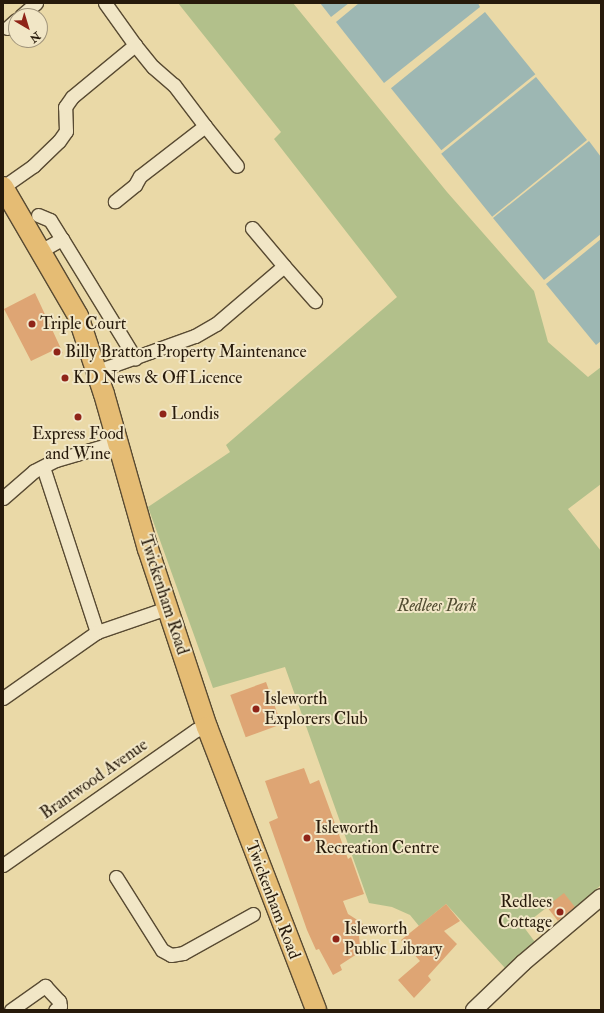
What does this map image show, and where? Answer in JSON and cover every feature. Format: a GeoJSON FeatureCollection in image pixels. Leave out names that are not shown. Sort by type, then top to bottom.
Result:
{"type":"FeatureCollection","features":[{"type":"Feature","properties":{"kind":"main road","name":"Twickenham Road"},"geometry":{"type":"LineString","coordinates":[[3,187],[42,250],[78,316],[97,371],[167,608],[207,727],[316,1010]]}},
{"type":"Feature","properties":{"kind":"street"},"geometry":{"type":"LineString","coordinates":[[107,6],[135,45],[153,67],[174,85],[237,166]]}},
{"type":"Feature","properties":{"kind":"street"},"geometry":{"type":"LineString","coordinates":[[3,187],[33,166],[58,141],[66,130],[65,107],[72,97],[135,45]]}},
{"type":"Feature","properties":{"kind":"street"},"geometry":{"type":"LineString","coordinates":[[115,201],[135,185],[140,176],[205,126]]}},
{"type":"Feature","properties":{"kind":"street"},"geometry":{"type":"LineString","coordinates":[[38,215],[50,220],[135,358]]}},
{"type":"Feature","properties":{"kind":"street"},"geometry":{"type":"LineString","coordinates":[[252,228],[315,301]]}},
{"type":"Feature","properties":{"kind":"street"},"geometry":{"type":"LineString","coordinates":[[42,250],[62,239]]}},
{"type":"Feature","properties":{"kind":"street"},"geometry":{"type":"LineString","coordinates":[[97,371],[195,336],[216,324],[284,266]]}},
{"type":"Feature","properties":{"kind":"street"},"geometry":{"type":"LineString","coordinates":[[3,498],[43,467],[117,442]]}},
{"type":"Feature","properties":{"kind":"street"},"geometry":{"type":"LineString","coordinates":[[43,467],[97,632]]}},
{"type":"Feature","properties":{"kind":"street"},"geometry":{"type":"LineString","coordinates":[[3,698],[97,632],[167,608]]}},
{"type":"Feature","properties":{"kind":"street","name":"Brantwood Avenue"},"geometry":{"type":"LineString","coordinates":[[3,865],[196,730],[207,727]]}},
{"type":"Feature","properties":{"kind":"street"},"geometry":{"type":"LineString","coordinates":[[116,877],[162,950],[172,955],[183,953],[253,914]]}},
{"type":"Feature","properties":{"kind":"street"},"geometry":{"type":"LineString","coordinates":[[474,1010],[523,963],[601,897]]}},
{"type":"Feature","properties":{"kind":"street"},"geometry":{"type":"LineString","coordinates":[[11,1010],[45,986],[59,1001],[60,1006],[55,1010]]}},
{"type":"Feature","properties":{"kind":"green space","name":"Redlees Park"},"geometry":{"type":"Polygon","coordinates":[[[178,3],[293,3],[447,192],[534,291],[548,342],[588,377],[601,367],[601,484],[568,509],[601,551],[601,885],[575,908],[564,894],[523,926],[535,942],[505,968],[446,904],[419,926],[410,915],[392,907],[369,903],[285,667],[213,688],[148,507],[230,452],[226,445],[397,297],[274,139],[281,132],[178,3]]]}},
{"type":"Feature","properties":{"kind":"water"},"geometry":{"type":"Polygon","coordinates":[[[320,3],[349,3],[331,17],[320,3]]]}},
{"type":"Feature","properties":{"kind":"water"},"geometry":{"type":"Polygon","coordinates":[[[359,3],[478,3],[480,7],[384,83],[336,22],[359,3]]]}},
{"type":"Feature","properties":{"kind":"water"},"geometry":{"type":"Polygon","coordinates":[[[485,12],[535,74],[441,150],[391,88],[485,12]]]}},
{"type":"Feature","properties":{"kind":"water"},"geometry":{"type":"Polygon","coordinates":[[[536,77],[587,140],[492,217],[441,154],[536,77]]]}},
{"type":"Feature","properties":{"kind":"water"},"geometry":{"type":"Polygon","coordinates":[[[589,141],[601,157],[601,234],[544,280],[493,218],[589,141]]]}},
{"type":"Feature","properties":{"kind":"water"},"geometry":{"type":"Polygon","coordinates":[[[601,239],[601,341],[596,345],[546,284],[601,239]]]}},
{"type":"Feature","properties":{"kind":"building","name":"Triple Court"},"geometry":{"type":"Polygon","coordinates":[[[35,293],[63,353],[54,357],[52,351],[31,361],[4,309],[35,293]]]}},
{"type":"Feature","properties":{"kind":"building","name":"Isleworth Explorers Club"},"geometry":{"type":"Polygon","coordinates":[[[266,682],[281,724],[246,737],[230,695],[266,682]]]}},
{"type":"Feature","properties":{"kind":"building","name":"Isleworth Recreation Centre"},"geometry":{"type":"Polygon","coordinates":[[[304,768],[310,784],[319,780],[348,859],[351,857],[364,894],[343,901],[348,914],[362,923],[369,933],[359,936],[360,947],[357,954],[340,965],[342,970],[333,975],[319,949],[316,950],[307,930],[269,822],[278,818],[265,781],[304,768]]]}},
{"type":"Feature","properties":{"kind":"building","name":"Redlees Cottage"},"geometry":{"type":"Polygon","coordinates":[[[564,893],[575,907],[558,921],[547,907],[564,893]]]}},
{"type":"Feature","properties":{"kind":"building"},"geometry":{"type":"Polygon","coordinates":[[[446,904],[460,921],[444,931],[457,944],[428,976],[431,980],[414,998],[398,980],[420,961],[401,940],[446,904]]]}},
{"type":"Feature","properties":{"kind":"place","name":"Triple Court"},"geometry":{"type":"Point","coordinates":[32,324]}},
{"type":"Feature","properties":{"kind":"place","name":"Billy Bratton Property Maintenance"},"geometry":{"type":"Point","coordinates":[57,352]}},
{"type":"Feature","properties":{"kind":"place","name":"KD News & Off Licence"},"geometry":{"type":"Point","coordinates":[65,378]}},
{"type":"Feature","properties":{"kind":"place","name":"Londis"},"geometry":{"type":"Point","coordinates":[163,414]}},
{"type":"Feature","properties":{"kind":"place","name":"Express Food and Wine"},"geometry":{"type":"Point","coordinates":[78,417]}},
{"type":"Feature","properties":{"kind":"place","name":"Isleworth Explorers Club"},"geometry":{"type":"Point","coordinates":[256,709]}},
{"type":"Feature","properties":{"kind":"place","name":"Isleworth Recreation Centre"},"geometry":{"type":"Point","coordinates":[307,838]}},
{"type":"Feature","properties":{"kind":"place","name":"Redlees Cottage"},"geometry":{"type":"Point","coordinates":[560,912]}},
{"type":"Feature","properties":{"kind":"place","name":"Isleworth Public Library"},"geometry":{"type":"Point","coordinates":[336,939]}}]}
